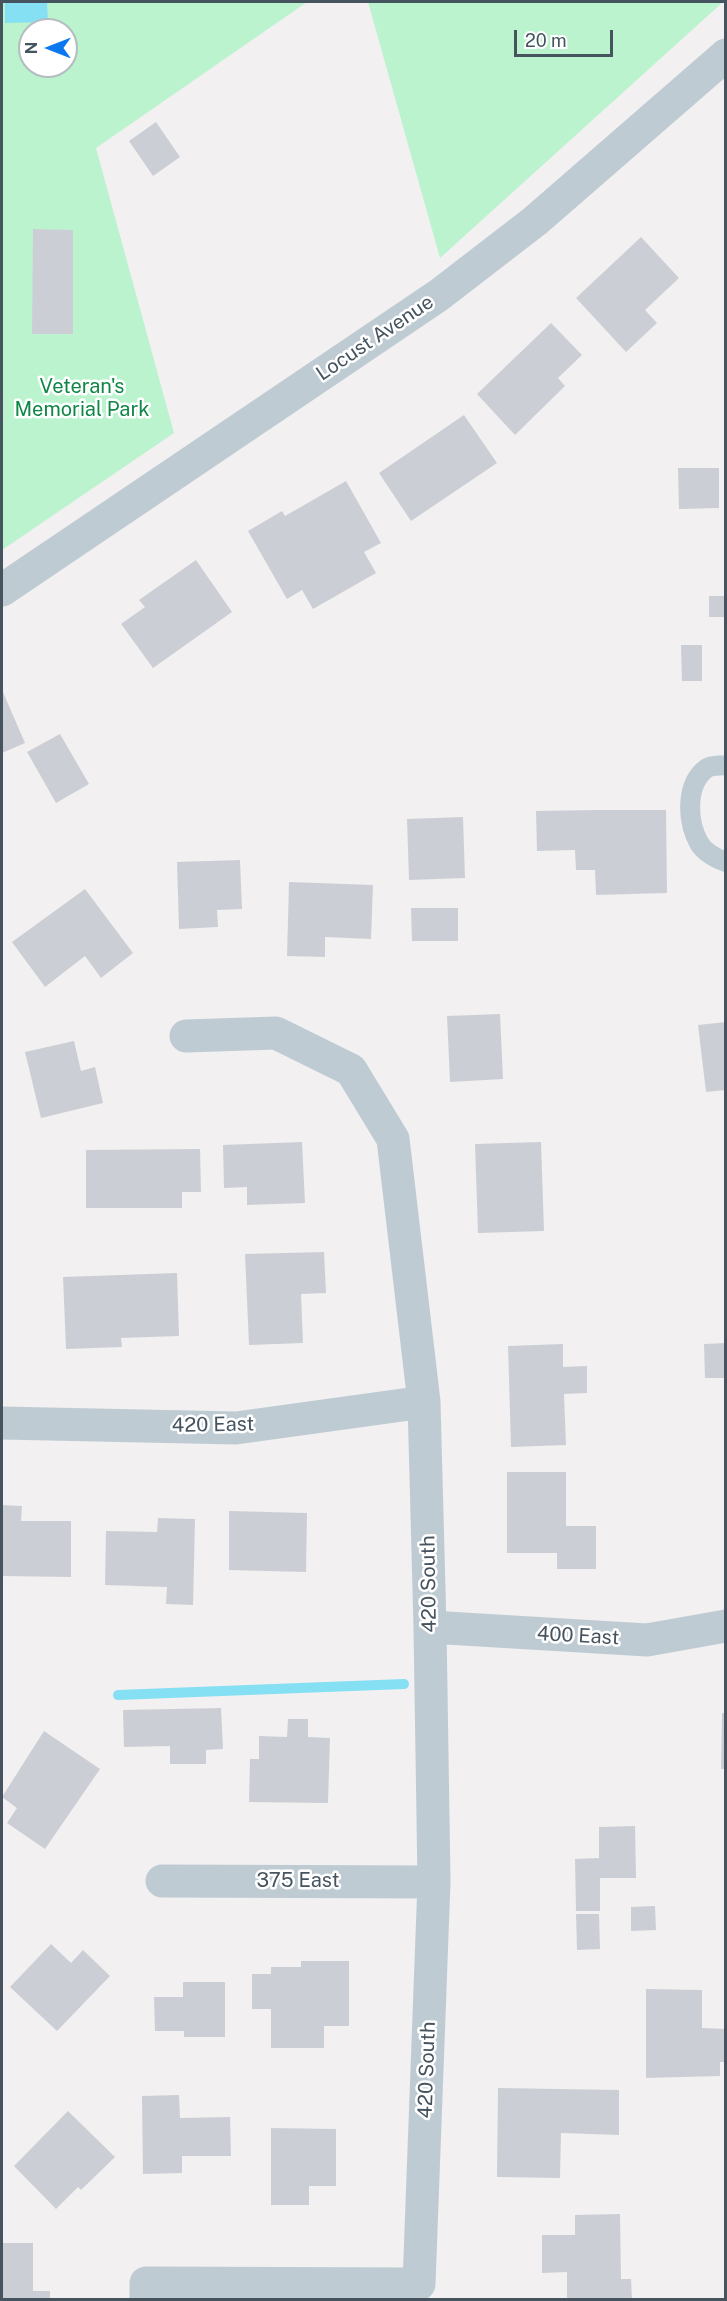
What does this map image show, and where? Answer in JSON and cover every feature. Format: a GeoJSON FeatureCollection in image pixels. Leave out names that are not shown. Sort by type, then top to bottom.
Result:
{"type":"FeatureCollection","features":[{"type":"Feature","properties":{"kind":"street","name":"Locust Avenue"},"geometry":{"type":"LineString","coordinates":[[2,590],[439,295],[535,221],[726,54]]}},
{"type":"Feature","properties":{"kind":"street","name":"420 South"},"geometry":{"type":"LineString","coordinates":[[146,2291],[419,2284],[434,1881],[424,1402],[393,1139],[351,1070],[276,1033],[186,1036]]}},
{"type":"Feature","properties":{"kind":"street","name":"420 East"},"geometry":{"type":"LineString","coordinates":[[2,1423],[236,1428],[424,1402]]}},
{"type":"Feature","properties":{"kind":"street","name":"400 East"},"geometry":{"type":"LineString","coordinates":[[430,1627],[648,1640],[726,1626]]}},
{"type":"Feature","properties":{"kind":"street","name":"375 East"},"geometry":{"type":"LineString","coordinates":[[162,1881],[434,1881]]}},
{"type":"Feature","properties":{"kind":"lane"},"geometry":{"type":"LineString","coordinates":[[726,765],[709,767],[696,779],[690,799],[692,821],[699,843],[710,856],[726,862]]}},
{"type":"Feature","properties":{"kind":"green space","name":"Veteran's Memorial Park"},"geometry":{"type":"Polygon","coordinates":[[[2,2],[307,2],[96,148],[174,433],[2,550],[2,2]]]}},
{"type":"Feature","properties":{"kind":"green space"},"geometry":{"type":"Polygon","coordinates":[[[368,2],[723,2],[440,258],[368,2]]]}},
{"type":"Feature","properties":{"kind":"water"},"geometry":{"type":"Polygon","coordinates":[[[5,2],[47,2],[48,18],[18,18],[18,23],[5,23],[5,2]]]}},
{"type":"Feature","properties":{"kind":"building"},"geometry":{"type":"Polygon","coordinates":[[[156,122],[180,157],[153,176],[129,141],[156,122]]]}},
{"type":"Feature","properties":{"kind":"building"},"geometry":{"type":"Polygon","coordinates":[[[33,229],[73,230],[73,334],[32,334],[33,229]]]}},
{"type":"Feature","properties":{"kind":"building"},"geometry":{"type":"Polygon","coordinates":[[[641,237],[679,278],[645,310],[657,323],[626,352],[576,298],[641,237]]]}},
{"type":"Feature","properties":{"kind":"building"},"geometry":{"type":"Polygon","coordinates":[[[551,323],[582,355],[558,378],[565,386],[515,435],[477,394],[551,323]]]}},
{"type":"Feature","properties":{"kind":"building"},"geometry":{"type":"Polygon","coordinates":[[[464,415],[497,463],[411,521],[379,473],[464,415]]]}},
{"type":"Feature","properties":{"kind":"building"},"geometry":{"type":"Polygon","coordinates":[[[678,468],[719,468],[719,508],[679,509],[678,468]]]}},
{"type":"Feature","properties":{"kind":"building"},"geometry":{"type":"Polygon","coordinates":[[[346,481],[381,543],[364,552],[376,573],[313,609],[302,590],[287,599],[248,531],[282,511],[285,516],[346,481]]]}},
{"type":"Feature","properties":{"kind":"building"},"geometry":{"type":"Polygon","coordinates":[[[196,560],[232,612],[153,668],[121,624],[145,607],[139,600],[196,560]]]}},
{"type":"Feature","properties":{"kind":"building"},"geometry":{"type":"Polygon","coordinates":[[[709,596],[726,596],[726,617],[709,617],[709,596]]]}},
{"type":"Feature","properties":{"kind":"building"},"geometry":{"type":"Polygon","coordinates":[[[681,645],[702,645],[702,681],[682,681],[681,645]]]}},
{"type":"Feature","properties":{"kind":"building"},"geometry":{"type":"Polygon","coordinates":[[[2,690],[25,743],[2,753],[2,690]]]}},
{"type":"Feature","properties":{"kind":"building"},"geometry":{"type":"Polygon","coordinates":[[[60,734],[89,784],[56,803],[27,752],[60,734]]]}},
{"type":"Feature","properties":{"kind":"building"},"geometry":{"type":"Polygon","coordinates":[[[666,810],[667,893],[596,895],[595,870],[576,870],[575,850],[537,851],[536,811],[666,810]]]}},
{"type":"Feature","properties":{"kind":"building"},"geometry":{"type":"Polygon","coordinates":[[[463,817],[465,878],[409,880],[407,819],[463,817]]]}},
{"type":"Feature","properties":{"kind":"building"},"geometry":{"type":"Polygon","coordinates":[[[240,860],[242,909],[217,910],[218,927],[179,929],[177,862],[240,860]]]}},
{"type":"Feature","properties":{"kind":"building"},"geometry":{"type":"Polygon","coordinates":[[[289,882],[373,885],[371,939],[325,937],[325,957],[287,956],[289,882]]]}},
{"type":"Feature","properties":{"kind":"building"},"geometry":{"type":"Polygon","coordinates":[[[85,889],[133,953],[101,978],[85,956],[45,987],[12,942],[85,889]]]}},
{"type":"Feature","properties":{"kind":"building"},"geometry":{"type":"Polygon","coordinates":[[[411,908],[458,908],[458,941],[412,941],[411,908]]]}},
{"type":"Feature","properties":{"kind":"building"},"geometry":{"type":"Polygon","coordinates":[[[500,1014],[503,1079],[450,1082],[447,1016],[500,1014]]]}},
{"type":"Feature","properties":{"kind":"building"},"geometry":{"type":"Polygon","coordinates":[[[726,1022],[726,1090],[706,1092],[698,1025],[726,1022]]]}},
{"type":"Feature","properties":{"kind":"building"},"geometry":{"type":"Polygon","coordinates":[[[74,1041],[81,1071],[95,1067],[103,1103],[41,1118],[25,1052],[74,1041]]]}},
{"type":"Feature","properties":{"kind":"building"},"geometry":{"type":"Polygon","coordinates":[[[302,1142],[305,1203],[247,1205],[247,1187],[224,1188],[223,1145],[302,1142]]]}},
{"type":"Feature","properties":{"kind":"building"},"geometry":{"type":"Polygon","coordinates":[[[541,1142],[544,1231],[478,1233],[475,1144],[541,1142]]]}},
{"type":"Feature","properties":{"kind":"building"},"geometry":{"type":"Polygon","coordinates":[[[200,1149],[201,1192],[182,1192],[182,1208],[86,1208],[86,1150],[200,1149]]]}},
{"type":"Feature","properties":{"kind":"building"},"geometry":{"type":"Polygon","coordinates":[[[324,1252],[326,1293],[301,1294],[303,1343],[249,1345],[245,1254],[324,1252]]]}},
{"type":"Feature","properties":{"kind":"building"},"geometry":{"type":"Polygon","coordinates":[[[177,1273],[179,1336],[121,1338],[122,1347],[66,1349],[63,1277],[177,1273]]]}},
{"type":"Feature","properties":{"kind":"building"},"geometry":{"type":"Polygon","coordinates":[[[726,1343],[726,1378],[705,1378],[704,1344],[726,1343]]]}},
{"type":"Feature","properties":{"kind":"building"},"geometry":{"type":"Polygon","coordinates":[[[563,1344],[563,1367],[587,1366],[587,1393],[564,1394],[566,1445],[511,1447],[508,1346],[563,1344]]]}},
{"type":"Feature","properties":{"kind":"building"},"geometry":{"type":"Polygon","coordinates":[[[507,1472],[566,1472],[566,1526],[596,1526],[596,1569],[557,1569],[557,1553],[507,1553],[507,1472]]]}},
{"type":"Feature","properties":{"kind":"building"},"geometry":{"type":"Polygon","coordinates":[[[2,1505],[22,1506],[21,1521],[71,1521],[71,1577],[2,1576],[2,1505]]]}},
{"type":"Feature","properties":{"kind":"building"},"geometry":{"type":"Polygon","coordinates":[[[229,1511],[307,1513],[306,1572],[229,1570],[229,1511]]]}},
{"type":"Feature","properties":{"kind":"building"},"geometry":{"type":"Polygon","coordinates":[[[158,1518],[195,1519],[193,1605],[166,1604],[167,1587],[105,1585],[106,1531],[157,1532],[158,1518]]]}},
{"type":"Feature","properties":{"kind":"building"},"geometry":{"type":"Polygon","coordinates":[[[221,1708],[223,1749],[206,1750],[206,1764],[170,1764],[170,1746],[124,1747],[123,1710],[221,1708]]]}},
{"type":"Feature","properties":{"kind":"building"},"geometry":{"type":"Polygon","coordinates":[[[722,1713],[726,1713],[726,1769],[721,1769],[722,1713]]]}},
{"type":"Feature","properties":{"kind":"building"},"geometry":{"type":"Polygon","coordinates":[[[288,1719],[308,1719],[308,1737],[330,1738],[328,1803],[249,1802],[250,1759],[259,1759],[259,1736],[287,1737],[288,1719]]]}},
{"type":"Feature","properties":{"kind":"building"},"geometry":{"type":"Polygon","coordinates":[[[44,1731],[100,1769],[45,1849],[7,1823],[17,1808],[2,1797],[44,1731]]]}},
{"type":"Feature","properties":{"kind":"building"},"geometry":{"type":"Polygon","coordinates":[[[635,1826],[636,1878],[600,1878],[600,1911],[576,1911],[575,1859],[599,1858],[599,1827],[635,1826]]]}},
{"type":"Feature","properties":{"kind":"building"},"geometry":{"type":"Polygon","coordinates":[[[655,1906],[656,1930],[631,1931],[631,1907],[655,1906]]]}},
{"type":"Feature","properties":{"kind":"building"},"geometry":{"type":"Polygon","coordinates":[[[576,1914],[599,1914],[600,1949],[577,1950],[576,1914]]]}},
{"type":"Feature","properties":{"kind":"building"},"geometry":{"type":"Polygon","coordinates":[[[51,1944],[71,1963],[83,1950],[110,1976],[57,2031],[10,1987],[51,1944]]]}},
{"type":"Feature","properties":{"kind":"building"},"geometry":{"type":"Polygon","coordinates":[[[301,1961],[349,1961],[349,2026],[324,2026],[324,2048],[271,2048],[271,2009],[252,2009],[252,1974],[271,1974],[271,1967],[301,1967],[301,1961]]]}},
{"type":"Feature","properties":{"kind":"building"},"geometry":{"type":"Polygon","coordinates":[[[183,1982],[225,1982],[225,2037],[184,2037],[184,2031],[155,2031],[154,1997],[183,1997],[183,1982]]]}},
{"type":"Feature","properties":{"kind":"building"},"geometry":{"type":"Polygon","coordinates":[[[646,1989],[702,1990],[702,2028],[726,2029],[726,2062],[720,2062],[720,2076],[646,2078],[646,1989]]]}},
{"type":"Feature","properties":{"kind":"building"},"geometry":{"type":"Polygon","coordinates":[[[498,2088],[619,2090],[619,2135],[561,2133],[560,2178],[497,2177],[498,2088]]]}},
{"type":"Feature","properties":{"kind":"building"},"geometry":{"type":"Polygon","coordinates":[[[179,2095],[180,2118],[230,2117],[231,2156],[182,2156],[182,2173],[143,2174],[142,2096],[179,2095]]]}},
{"type":"Feature","properties":{"kind":"building"},"geometry":{"type":"Polygon","coordinates":[[[68,2111],[115,2157],[81,2190],[78,2187],[56,2209],[14,2166],[68,2111]]]}},
{"type":"Feature","properties":{"kind":"building"},"geometry":{"type":"Polygon","coordinates":[[[271,2128],[336,2129],[336,2186],[309,2186],[309,2205],[271,2205],[271,2128]]]}},
{"type":"Feature","properties":{"kind":"building"},"geometry":{"type":"Polygon","coordinates":[[[620,2214],[621,2279],[631,2279],[632,2300],[567,2300],[567,2272],[542,2273],[542,2235],[575,2235],[575,2215],[620,2214]]]}},
{"type":"Feature","properties":{"kind":"building"},"geometry":{"type":"Polygon","coordinates":[[[2,2243],[33,2243],[33,2291],[50,2291],[50,2300],[2,2300],[2,2243]]]}},
{"type":"Feature","properties":{"kind":"waterway"},"geometry":{"type":"LineString","coordinates":[[118,1695],[404,1684]]}}]}
